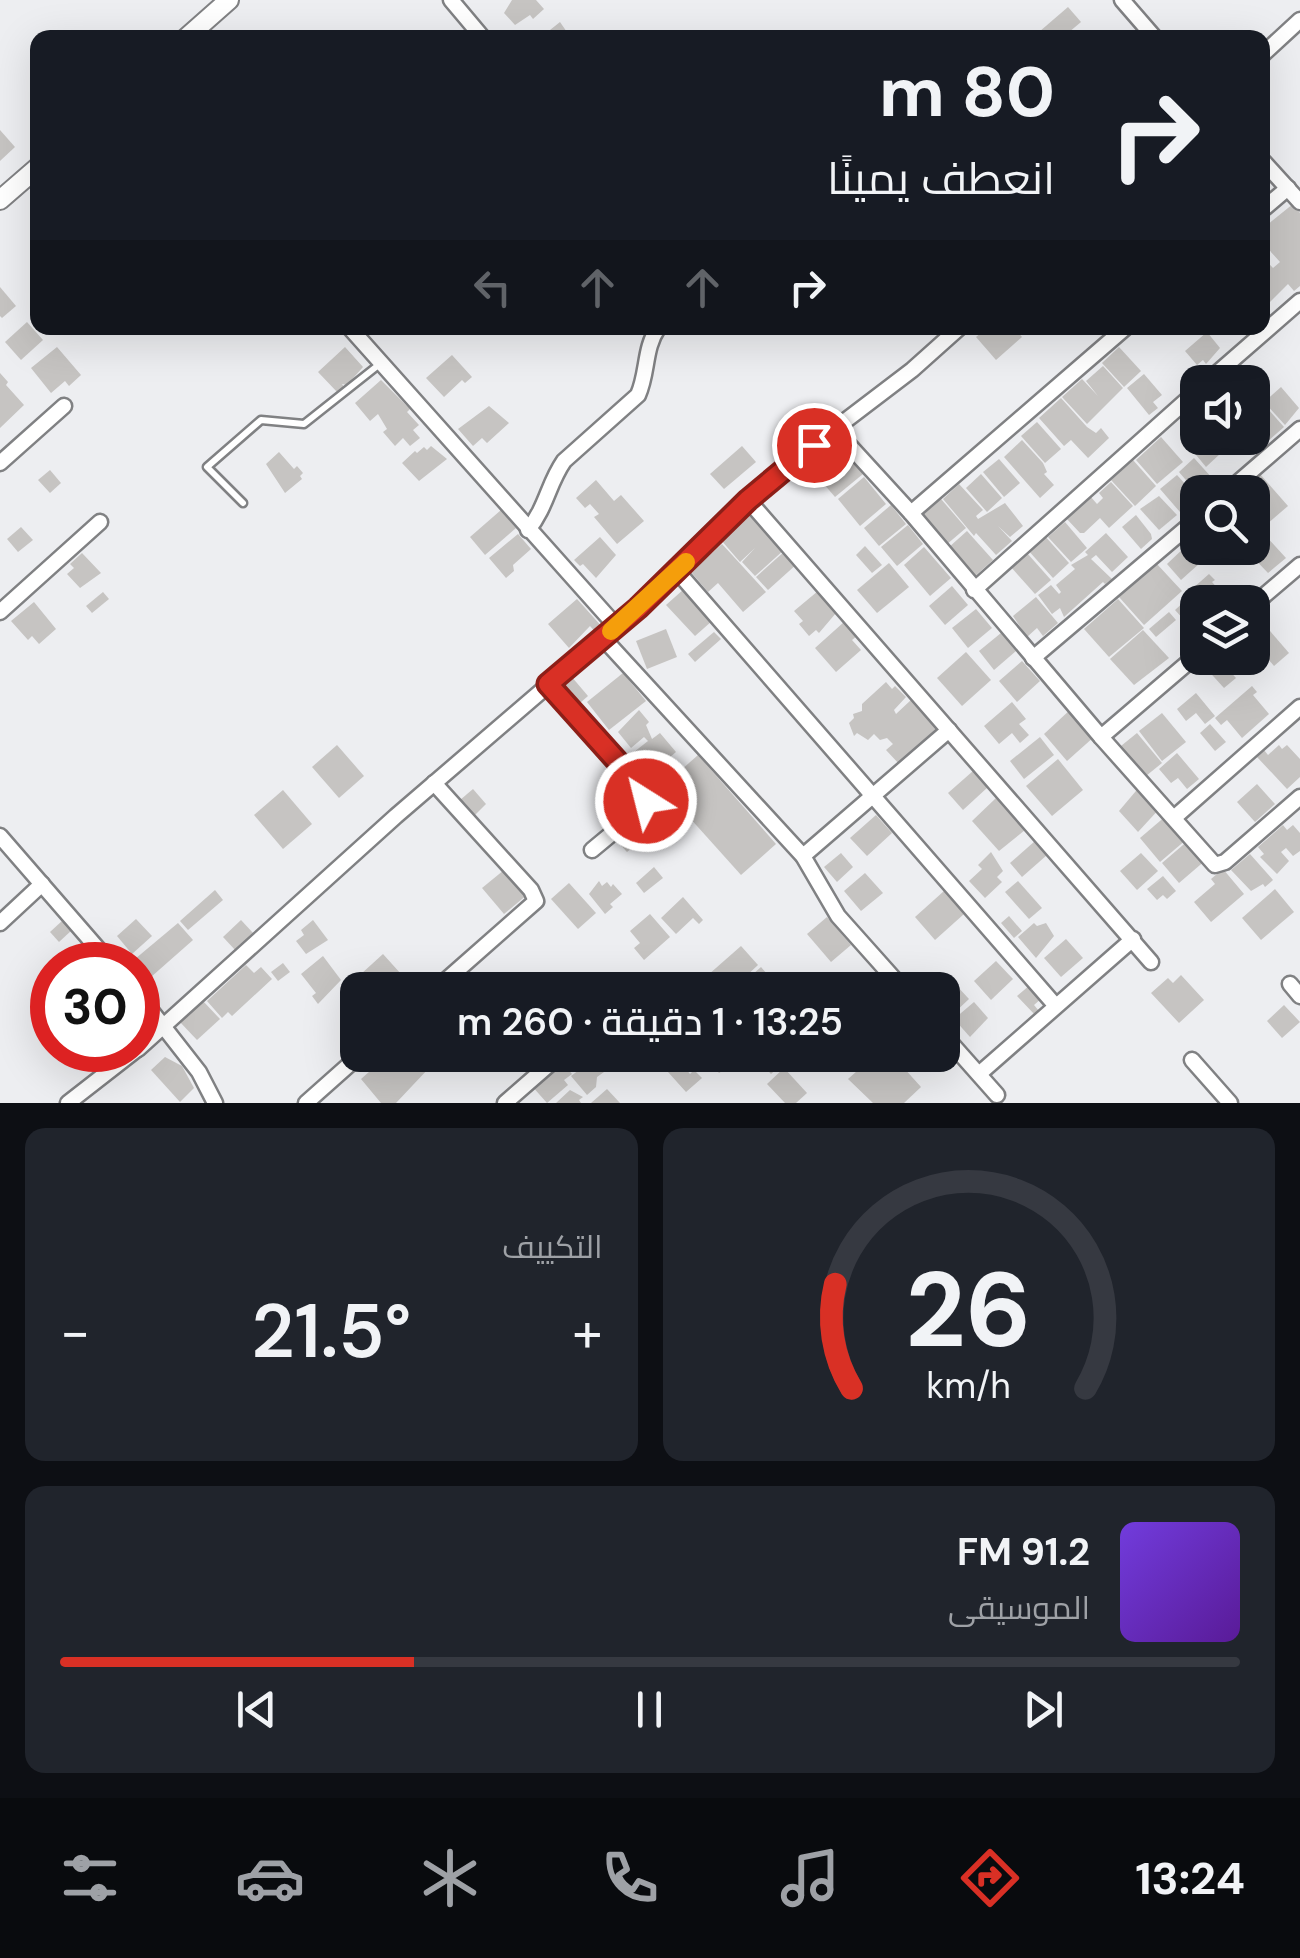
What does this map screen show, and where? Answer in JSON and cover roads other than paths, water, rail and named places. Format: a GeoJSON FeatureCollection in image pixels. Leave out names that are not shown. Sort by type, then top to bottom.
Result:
{"type":"FeatureCollection","features":[{"type":"Feature","properties":{"kind":"main road"},"geometry":{"type":"LineString","coordinates":[[195,30],[229,0]]}},
{"type":"Feature","properties":{"kind":"main road"},"geometry":{"type":"LineString","coordinates":[[0,200],[30,175]]}},
{"type":"Feature","properties":{"kind":"street"},"geometry":{"type":"LineString","coordinates":[[451,0],[475,30]]}},
{"type":"Feature","properties":{"kind":"street"},"geometry":{"type":"LineString","coordinates":[[1122,0],[1148,30]]}},
{"type":"Feature","properties":{"kind":"street"},"geometry":{"type":"LineString","coordinates":[[1270,48],[1300,20]]}},
{"type":"Feature","properties":{"kind":"street"},"geometry":{"type":"LineString","coordinates":[[1270,169],[1300,202]]}},
{"type":"Feature","properties":{"kind":"street"},"geometry":{"type":"LineString","coordinates":[[1270,203],[1288,188]]}},
{"type":"Feature","properties":{"kind":"street"},"geometry":{"type":"LineString","coordinates":[[1270,327],[1300,301]]}},
{"type":"Feature","properties":{"kind":"street"},"geometry":{"type":"LineString","coordinates":[[356,335],[616,626]]}},
{"type":"Feature","properties":{"kind":"street"},"geometry":{"type":"LineString","coordinates":[[528,530],[547,502],[564,461],[638,395],[644,381],[646,353],[655,335]]}},
{"type":"Feature","properties":{"kind":"street"},"geometry":{"type":"LineString","coordinates":[[160,1028],[603,638],[748,500],[950,335]]}},
{"type":"Feature","properties":{"kind":"street"},"geometry":{"type":"LineString","coordinates":[[911,512],[1118,335]]}},
{"type":"Feature","properties":{"kind":"street"},"geometry":{"type":"LineString","coordinates":[[1226,365],[1261,335]]}},
{"type":"Feature","properties":{"kind":"street"},"geometry":{"type":"LineString","coordinates":[[0,463],[64,406]]}},
{"type":"Feature","properties":{"kind":"street"},"geometry":{"type":"LineString","coordinates":[[974,590],[1180,406]]}},
{"type":"Feature","properties":{"kind":"street"},"geometry":{"type":"LineString","coordinates":[[1246,475],[1300,429]]}},
{"type":"Feature","properties":{"kind":"street"},"geometry":{"type":"LineString","coordinates":[[836,430],[1211,862],[1220,865],[1300,797]]}},
{"type":"Feature","properties":{"kind":"street"},"geometry":{"type":"LineString","coordinates":[[748,500],[1151,962]]}},
{"type":"Feature","properties":{"kind":"street"},"geometry":{"type":"LineString","coordinates":[[0,612],[100,522]]}},
{"type":"Feature","properties":{"kind":"street"},"geometry":{"type":"LineString","coordinates":[[1033,658],[1180,533]]}},
{"type":"Feature","properties":{"kind":"street"},"geometry":{"type":"LineString","coordinates":[[1270,591],[1300,565]]}},
{"type":"Feature","properties":{"kind":"street"},"geometry":{"type":"LineString","coordinates":[[676,571],[1056,1005]]}},
{"type":"Feature","properties":{"kind":"street"},"geometry":{"type":"LineString","coordinates":[[603,638],[802,856],[838,916],[888,972]]}},
{"type":"Feature","properties":{"kind":"street"},"geometry":{"type":"LineString","coordinates":[[1101,737],[1180,669]]}},
{"type":"Feature","properties":{"kind":"street"},"geometry":{"type":"LineString","coordinates":[[548,684],[647,796],[645,806],[592,850]]}},
{"type":"Feature","properties":{"kind":"street"},"geometry":{"type":"LineString","coordinates":[[1175,817],[1300,706]]}},
{"type":"Feature","properties":{"kind":"street"},"geometry":{"type":"LineString","coordinates":[[802,856],[949,730]]}},
{"type":"Feature","properties":{"kind":"street"},"geometry":{"type":"LineString","coordinates":[[434,783],[531,890],[536,901],[455,972]]}},
{"type":"Feature","properties":{"kind":"street"},"geometry":{"type":"LineString","coordinates":[[0,836],[92,942]]}},
{"type":"Feature","properties":{"kind":"street"},"geometry":{"type":"LineString","coordinates":[[0,923],[42,884]]}},
{"type":"Feature","properties":{"kind":"street"},"geometry":{"type":"LineString","coordinates":[[978,1074],[1132,939]]}},
{"type":"Feature","properties":{"kind":"street"},"geometry":{"type":"LineString","coordinates":[[160,1019],[199,1072],[215,1103]]}},
{"type":"Feature","properties":{"kind":"street"},"geometry":{"type":"LineString","coordinates":[[960,1054],[996,1095]]}},
{"type":"Feature","properties":{"kind":"street"},"geometry":{"type":"LineString","coordinates":[[1192,1060],[1230,1103]]}},
{"type":"Feature","properties":{"kind":"street"},"geometry":{"type":"LineString","coordinates":[[68,1103],[108,1072]]}},
{"type":"Feature","properties":{"kind":"street"},"geometry":{"type":"LineString","coordinates":[[306,1103],[341,1072]]}},
{"type":"Feature","properties":{"kind":"street"},"geometry":{"type":"LineString","coordinates":[[514,1100],[543,1072]]}},
{"type":"Feature","properties":{"kind":"lane"},"geometry":{"type":"LineString","coordinates":[[243,503],[207,467],[262,420],[304,424],[381,362]]}}]}
